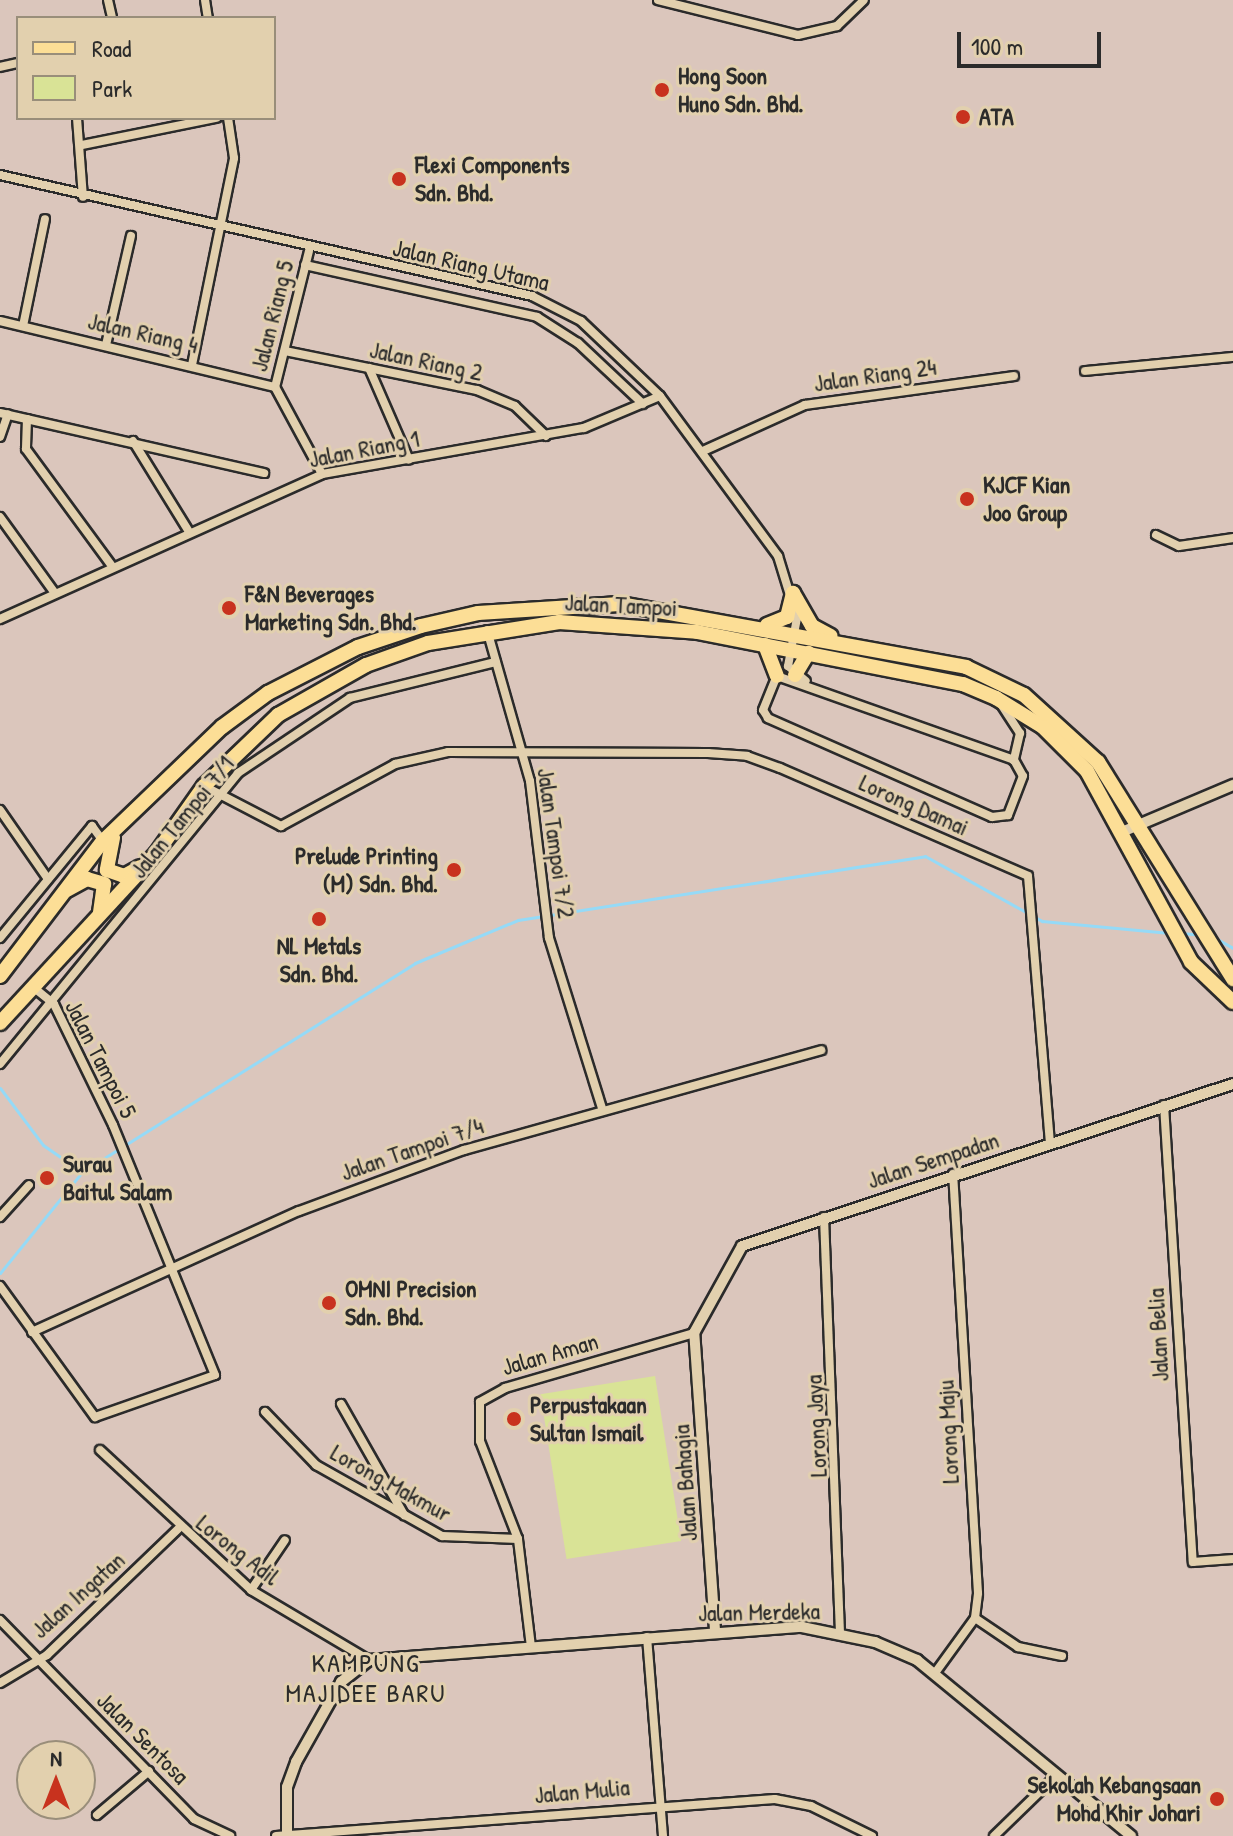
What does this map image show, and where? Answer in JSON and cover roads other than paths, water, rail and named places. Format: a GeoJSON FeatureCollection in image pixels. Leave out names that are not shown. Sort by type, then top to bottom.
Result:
{"type":"FeatureCollection","features":[{"type":"Feature","properties":{"kind":"main road"},"geometry":{"type":"LineString","coordinates":[[761,626],[787,617],[793,593]]}},
{"type":"Feature","properties":{"kind":"main road"},"geometry":{"type":"LineString","coordinates":[[793,593],[812,626],[842,641]]}},
{"type":"Feature","properties":{"kind":"main road","name":"Jalan Tampoi"},"geometry":{"type":"LineString","coordinates":[[0,976],[103,841],[268,693],[358,647],[421,626],[478,613],[620,604],[761,626],[966,667],[1024,695],[1076,735],[1138,826],[1202,939],[1233,979]]}},
{"type":"Feature","properties":{"kind":"main road","name":"Jalan Tampoi"},"geometry":{"type":"LineString","coordinates":[[0,1023],[156,854],[204,786],[242,744],[309,695],[366,665],[487,630],[627,623],[765,645],[963,684],[996,698],[1066,747],[1122,832],[1179,939],[1205,980],[1233,1002]]}},
{"type":"Feature","properties":{"kind":"main road"},"geometry":{"type":"LineString","coordinates":[[765,645],[777,676]]}},
{"type":"Feature","properties":{"kind":"main road"},"geometry":{"type":"LineString","coordinates":[[800,678],[808,653]]}},
{"type":"Feature","properties":{"kind":"main road"},"geometry":{"type":"LineString","coordinates":[[124,821],[106,854],[107,870],[124,876],[156,854]]}},
{"type":"Feature","properties":{"kind":"main road"},"geometry":{"type":"LineString","coordinates":[[60,894],[87,879],[104,884],[107,898],[96,922]]}},
{"type":"Feature","properties":{"kind":"street"},"geometry":{"type":"LineString","coordinates":[[658,0],[798,35],[837,26],[864,0]]}},
{"type":"Feature","properties":{"kind":"street"},"geometry":{"type":"LineString","coordinates":[[77,120],[82,145],[83,197]]}},
{"type":"Feature","properties":{"kind":"street"},"geometry":{"type":"LineString","coordinates":[[82,145],[206,120]]}},
{"type":"Feature","properties":{"kind":"street"},"geometry":{"type":"LineString","coordinates":[[192,365],[234,158],[228,120]]}},
{"type":"Feature","properties":{"kind":"street","name":"Jalan Riang Utama"},"geometry":{"type":"LineString","coordinates":[[0,175],[309,251],[421,272],[557,306],[660,396],[778,556],[793,593],[794,633],[791,650],[800,678]]}},
{"type":"Feature","properties":{"kind":"street"},"geometry":{"type":"LineString","coordinates":[[23,326],[45,219]]}},
{"type":"Feature","properties":{"kind":"street"},"geometry":{"type":"LineString","coordinates":[[106,345],[131,236]]}},
{"type":"Feature","properties":{"kind":"street","name":"Jalan Riang 5"},"geometry":{"type":"LineString","coordinates":[[309,251],[275,387],[322,474]]}},
{"type":"Feature","properties":{"kind":"street"},"geometry":{"type":"LineString","coordinates":[[305,265],[537,317],[578,343],[643,404]]}},
{"type":"Feature","properties":{"kind":"street"},"geometry":{"type":"LineString","coordinates":[[418,288],[421,272]]}},
{"type":"Feature","properties":{"kind":"street","name":"Jalan Riang 4"},"geometry":{"type":"LineString","coordinates":[[0,321],[275,387]]}},
{"type":"Feature","properties":{"kind":"street","name":"Jalan Riang 2"},"geometry":{"type":"LineString","coordinates":[[285,351],[477,390],[515,406],[546,436]]}},
{"type":"Feature","properties":{"kind":"street"},"geometry":{"type":"LineString","coordinates":[[1085,371],[1233,357]]}},
{"type":"Feature","properties":{"kind":"street"},"geometry":{"type":"LineString","coordinates":[[369,368],[409,460]]}},
{"type":"Feature","properties":{"kind":"street","name":"Jalan Riang 24"},"geometry":{"type":"LineString","coordinates":[[703,451],[805,405],[1014,376]]}},
{"type":"Feature","properties":{"kind":"street","name":"Jalan Riang 1"},"geometry":{"type":"LineString","coordinates":[[0,619],[188,530],[322,474],[546,436],[660,396]]}},
{"type":"Feature","properties":{"kind":"street"},"geometry":{"type":"LineString","coordinates":[[0,437],[4,414],[264,473]]}},
{"type":"Feature","properties":{"kind":"street"},"geometry":{"type":"LineString","coordinates":[[27,419],[26,449],[112,566]]}},
{"type":"Feature","properties":{"kind":"street"},"geometry":{"type":"LineString","coordinates":[[133,441],[188,530]]}},
{"type":"Feature","properties":{"kind":"street"},"geometry":{"type":"LineString","coordinates":[[0,517],[54,592]]}},
{"type":"Feature","properties":{"kind":"street"},"geometry":{"type":"LineString","coordinates":[[1156,535],[1179,546],[1233,538]]}},
{"type":"Feature","properties":{"kind":"street","name":"Jalan Tampoi 7/2"},"geometry":{"type":"LineString","coordinates":[[487,630],[522,751],[540,894],[549,938],[602,1108]]}},
{"type":"Feature","properties":{"kind":"street","name":"Jalan Tampoi 7/1"},"geometry":{"type":"LineString","coordinates":[[0,1064],[110,937],[238,773],[350,698],[496,662]]}},
{"type":"Feature","properties":{"kind":"street"},"geometry":{"type":"LineString","coordinates":[[777,676],[800,678],[1014,760],[1023,776],[999,820],[768,718],[763,710],[777,676]]}},
{"type":"Feature","properties":{"kind":"street"},"geometry":{"type":"LineString","coordinates":[[996,698],[1020,733],[1014,760]]}},
{"type":"Feature","properties":{"kind":"street"},"geometry":{"type":"LineString","coordinates":[[204,786],[219,797],[281,826],[419,755],[522,751]]}},
{"type":"Feature","properties":{"kind":"street","name":"Lorong Damai"},"geometry":{"type":"LineString","coordinates":[[522,751],[747,756],[1023,873],[1032,908],[1050,1142]]}},
{"type":"Feature","properties":{"kind":"street"},"geometry":{"type":"LineString","coordinates":[[1122,832],[1233,785]]}},
{"type":"Feature","properties":{"kind":"street"},"geometry":{"type":"LineString","coordinates":[[0,810],[48,879]]}},
{"type":"Feature","properties":{"kind":"street"},"geometry":{"type":"LineString","coordinates":[[0,938],[92,826],[103,841]]}},
{"type":"Feature","properties":{"kind":"street"},"geometry":{"type":"LineString","coordinates":[[96,922],[110,937]]}},
{"type":"Feature","properties":{"kind":"street","name":"Jalan Tampoi 5"},"geometry":{"type":"LineString","coordinates":[[32,1332],[87,1410],[103,1419],[215,1375],[119,1138],[54,1004],[34,988]]}},
{"type":"Feature","properties":{"kind":"street","name":"Jalan Tampoi 7/4"},"geometry":{"type":"LineString","coordinates":[[32,1332],[173,1267],[351,1191],[602,1108],[821,1050]]}},
{"type":"Feature","properties":{"kind":"street","name":"Jalan Sempadan"},"geometry":{"type":"LineString","coordinates":[[694,1333],[742,1246],[1233,1084]]}},
{"type":"Feature","properties":{"kind":"street","name":"Jalan Belia"},"geometry":{"type":"LineString","coordinates":[[1164,1105],[1193,1562],[1233,1559]]}},
{"type":"Feature","properties":{"kind":"street","name":"Lorong Maju"},"geometry":{"type":"LineString","coordinates":[[953,1174],[975,1618]]}},
{"type":"Feature","properties":{"kind":"street"},"geometry":{"type":"LineString","coordinates":[[0,1217],[29,1185]]}},
{"type":"Feature","properties":{"kind":"street","name":"Lorong Jaya"},"geometry":{"type":"LineString","coordinates":[[824,1217],[840,1632]]}},
{"type":"Feature","properties":{"kind":"street"},"geometry":{"type":"LineString","coordinates":[[2,1289],[32,1332]]}},
{"type":"Feature","properties":{"kind":"street","name":"Jalan Aman"},"geometry":{"type":"LineString","coordinates":[[531,1647],[518,1539],[480,1441],[476,1421],[484,1397],[694,1333]]}},
{"type":"Feature","properties":{"kind":"street","name":"Jalan Bahagia"},"geometry":{"type":"LineString","coordinates":[[694,1333],[715,1630]]}},
{"type":"Feature","properties":{"kind":"street"},"geometry":{"type":"LineString","coordinates":[[341,1404],[404,1516]]}},
{"type":"Feature","properties":{"kind":"street","name":"Lorong Makmur"},"geometry":{"type":"LineString","coordinates":[[265,1412],[316,1465],[404,1516],[463,1542],[518,1539]]}},
{"type":"Feature","properties":{"kind":"street","name":"Lorong Adil"},"geometry":{"type":"LineString","coordinates":[[100,1450],[178,1529],[251,1590],[369,1660]]}},
{"type":"Feature","properties":{"kind":"street","name":"Jalan Ingatan"},"geometry":{"type":"LineString","coordinates":[[0,1683],[34,1657],[47,1655],[178,1529]]}},
{"type":"Feature","properties":{"kind":"street"},"geometry":{"type":"LineString","coordinates":[[251,1590],[285,1540]]}},
{"type":"Feature","properties":{"kind":"street"},"geometry":{"type":"LineString","coordinates":[[935,1673],[975,1618],[1018,1647],[1062,1656]]}},
{"type":"Feature","properties":{"kind":"street","name":"Jalan Sentosa"},"geometry":{"type":"LineString","coordinates":[[0,1620],[194,1819],[230,1836]]}},
{"type":"Feature","properties":{"kind":"street","name":"Jalan Merdeka"},"geometry":{"type":"LineString","coordinates":[[369,1660],[715,1630],[840,1632],[901,1651],[935,1673],[1131,1836]]}},
{"type":"Feature","properties":{"kind":"street"},"geometry":{"type":"LineString","coordinates":[[647,1637],[663,1836]]}},
{"type":"Feature","properties":{"kind":"street"},"geometry":{"type":"LineString","coordinates":[[276,1836],[287,1836],[287,1787],[296,1762],[341,1682],[369,1660]]}},
{"type":"Feature","properties":{"kind":"street"},"geometry":{"type":"LineString","coordinates":[[97,1815],[149,1771]]}},
{"type":"Feature","properties":{"kind":"street"},"geometry":{"type":"LineString","coordinates":[[994,1836],[1057,1775]]}},
{"type":"Feature","properties":{"kind":"street","name":"Jalan Mulia"},"geometry":{"type":"LineString","coordinates":[[287,1836],[661,1805],[789,1800],[872,1836]]}},
{"type":"Feature","properties":{"kind":"waterway"},"geometry":{"type":"LineString","coordinates":[[0,1273],[82,1172],[415,963],[518,920],[925,856],[1042,921],[1169,933]]}},
{"type":"Feature","properties":{"kind":"waterway"},"geometry":{"type":"LineString","coordinates":[[1180,933],[1201,935]]}},
{"type":"Feature","properties":{"kind":"waterway"},"geometry":{"type":"LineString","coordinates":[[1212,936],[1233,948]]}},
{"type":"Feature","properties":{"kind":"waterway"},"geometry":{"type":"LineString","coordinates":[[0,1088],[43,1145],[82,1172]]}},
{"type":"Feature","properties":{"kind":"place","name":"Hong Soon Huno Sdn. Bhd."},"geometry":{"type":"Point","coordinates":[662,90]}},
{"type":"Feature","properties":{"kind":"place","name":"ATA"},"geometry":{"type":"Point","coordinates":[963,117]}},
{"type":"Feature","properties":{"kind":"place","name":"Flexi Components Sdn. Bhd."},"geometry":{"type":"Point","coordinates":[399,179]}},
{"type":"Feature","properties":{"kind":"place","name":"KJCF Kian Joo Group"},"geometry":{"type":"Point","coordinates":[967,499]}},
{"type":"Feature","properties":{"kind":"place","name":"F&N Beverages Marketing Sdn. Bhd."},"geometry":{"type":"Point","coordinates":[229,608]}},
{"type":"Feature","properties":{"kind":"place","name":"Prelude Printing (M) Sdn. Bhd."},"geometry":{"type":"Point","coordinates":[454,870]}},
{"type":"Feature","properties":{"kind":"place","name":"NL Metals Sdn. Bhd."},"geometry":{"type":"Point","coordinates":[319,919]}},
{"type":"Feature","properties":{"kind":"place","name":"Surau Baitul Salam"},"geometry":{"type":"Point","coordinates":[47,1178]}},
{"type":"Feature","properties":{"kind":"place","name":"OMNI Precision Sdn. Bhd."},"geometry":{"type":"Point","coordinates":[329,1303]}},
{"type":"Feature","properties":{"kind":"place","name":"Perpustakaan Sultan Ismail"},"geometry":{"type":"Point","coordinates":[514,1419]}},
{"type":"Feature","properties":{"kind":"place","name":"Sekolah Kebangsaan Mohd Khir Johari"},"geometry":{"type":"Point","coordinates":[1217,1799]}},
{"type":"Feature","properties":{"kind":"district","name":"KAMPUNG MAJIDEE BARU"},"geometry":{"type":"Point","coordinates":[366,1678]}}]}
